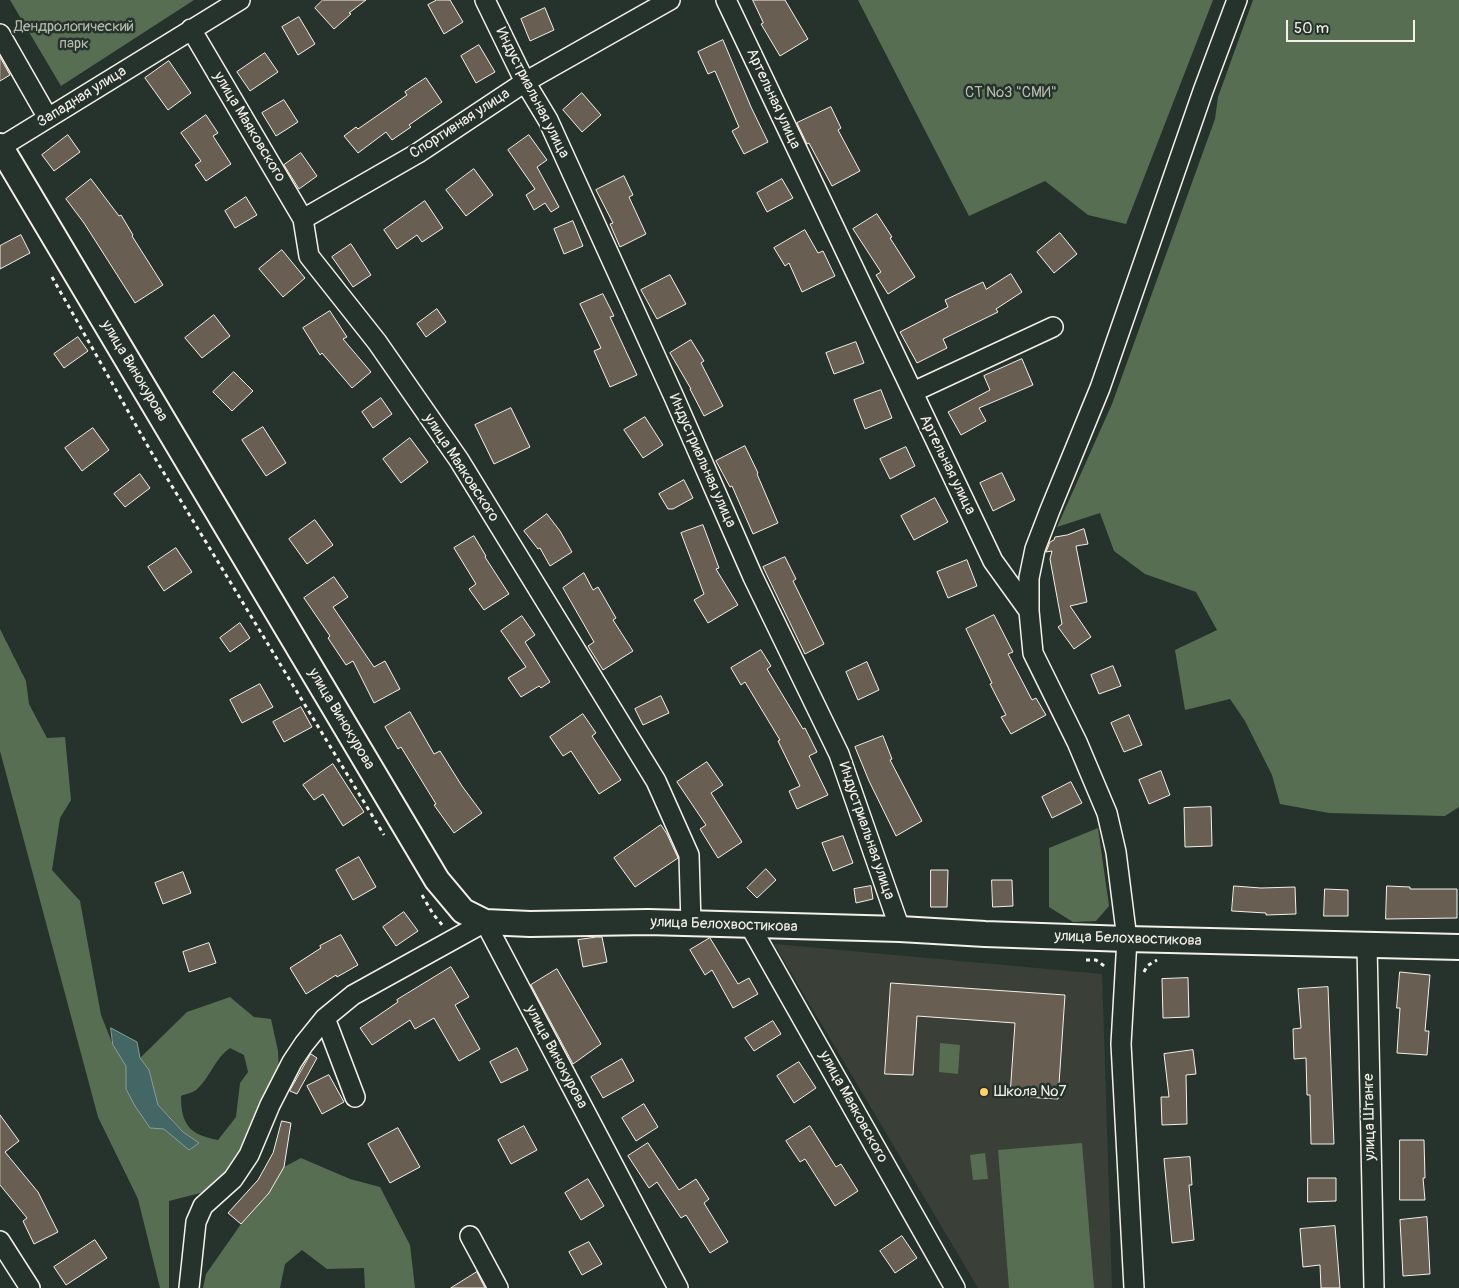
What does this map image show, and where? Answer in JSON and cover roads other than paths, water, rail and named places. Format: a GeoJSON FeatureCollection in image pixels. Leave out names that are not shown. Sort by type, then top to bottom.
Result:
{"type":"FeatureCollection","features":[{"type":"Feature","properties":{"kind":"main road","name":"улица Винокурова"},"geometry":{"type":"LineString","coordinates":[[0,147],[436,880],[463,911],[485,922]]}},
{"type":"Feature","properties":{"kind":"main road","name":"улица Белохвостикова"},"geometry":{"type":"LineString","coordinates":[[485,922],[530,924],[648,922],[900,929],[1127,939],[1459,947]]}},
{"type":"Feature","properties":{"kind":"street","name":"Западная улица"},"geometry":{"type":"LineString","coordinates":[[0,147],[240,0]]}},
{"type":"Feature","properties":{"kind":"street","name":"Индустриальная улица"},"geometry":{"type":"LineString","coordinates":[[486,0],[525,82],[548,120],[670,388],[753,577],[839,754],[900,929]]}},
{"type":"Feature","properties":{"kind":"street","name":"Спортивная улица"},"geometry":{"type":"LineString","coordinates":[[303,219],[418,153],[525,82],[670,0]]}},
{"type":"Feature","properties":{"kind":"street","name":"Артельная улица"},"geometry":{"type":"LineString","coordinates":[[726,0],[993,561],[1029,611]]}},
{"type":"Feature","properties":{"kind":"street"},"geometry":{"type":"LineString","coordinates":[[1134,1288],[1122,1044],[1127,939],[1116,852],[1107,813],[1077,742],[1033,653],[1029,611],[1029,578],[1035,549],[1100,388],[1199,100],[1237,0]]}},
{"type":"Feature","properties":{"kind":"street","name":"улица Маяковского"},"geometry":{"type":"LineString","coordinates":[[191,29],[303,219],[309,256],[377,342],[459,460],[656,781],[689,855],[691,924]]}},
{"type":"Feature","properties":{"kind":"street"},"geometry":{"type":"LineString","coordinates":[[0,34],[48,118]]}},
{"type":"Feature","properties":{"kind":"street"},"geometry":{"type":"LineString","coordinates":[[913,392],[1053,327]]}},
{"type":"Feature","properties":{"kind":"street"},"geometry":{"type":"LineString","coordinates":[[189,1288],[196,1222],[203,1206],[233,1179],[249,1155],[270,1105],[292,1062],[324,1018],[353,995],[485,922]]}},
{"type":"Feature","properties":{"kind":"street","name":"улица Винокурова"},"geometry":{"type":"LineString","coordinates":[[485,922],[678,1288]]}},
{"type":"Feature","properties":{"kind":"street","name":"улица Маяковского"},"geometry":{"type":"LineString","coordinates":[[750,926],[955,1288]]}},
{"type":"Feature","properties":{"kind":"street","name":"улица Штанге"},"geometry":{"type":"LineString","coordinates":[[1367,946],[1374,1288]]}},
{"type":"Feature","properties":{"kind":"street"},"geometry":{"type":"LineString","coordinates":[[324,1018],[355,1097]]}},
{"type":"Feature","properties":{"kind":"street"},"geometry":{"type":"LineString","coordinates":[[470,1236],[498,1288]]}},
{"type":"Feature","properties":{"kind":"street"},"geometry":{"type":"LineString","coordinates":[[0,1241],[30,1288]]}},
{"type":"Feature","properties":{"kind":"water"},"geometry":{"type":"Polygon","coordinates":[[[111,1028],[137,1042],[140,1058],[149,1070],[158,1105],[183,1132],[199,1143],[189,1150],[164,1129],[150,1128],[126,1089],[126,1066],[113,1045],[111,1028]]]}},
{"type":"Feature","properties":{"kind":"place","name":"Школа №7"},"geometry":{"type":"Point","coordinates":[984,1092]}},
{"type":"Feature","properties":{"kind":"park label","name":"Дендрологический парк"},"geometry":{"type":"Point","coordinates":[74,36]}},
{"type":"Feature","properties":{"kind":"park label","name":"СТ №3 \"СМИ\""},"geometry":{"type":"Point","coordinates":[1011,93]}}]}
